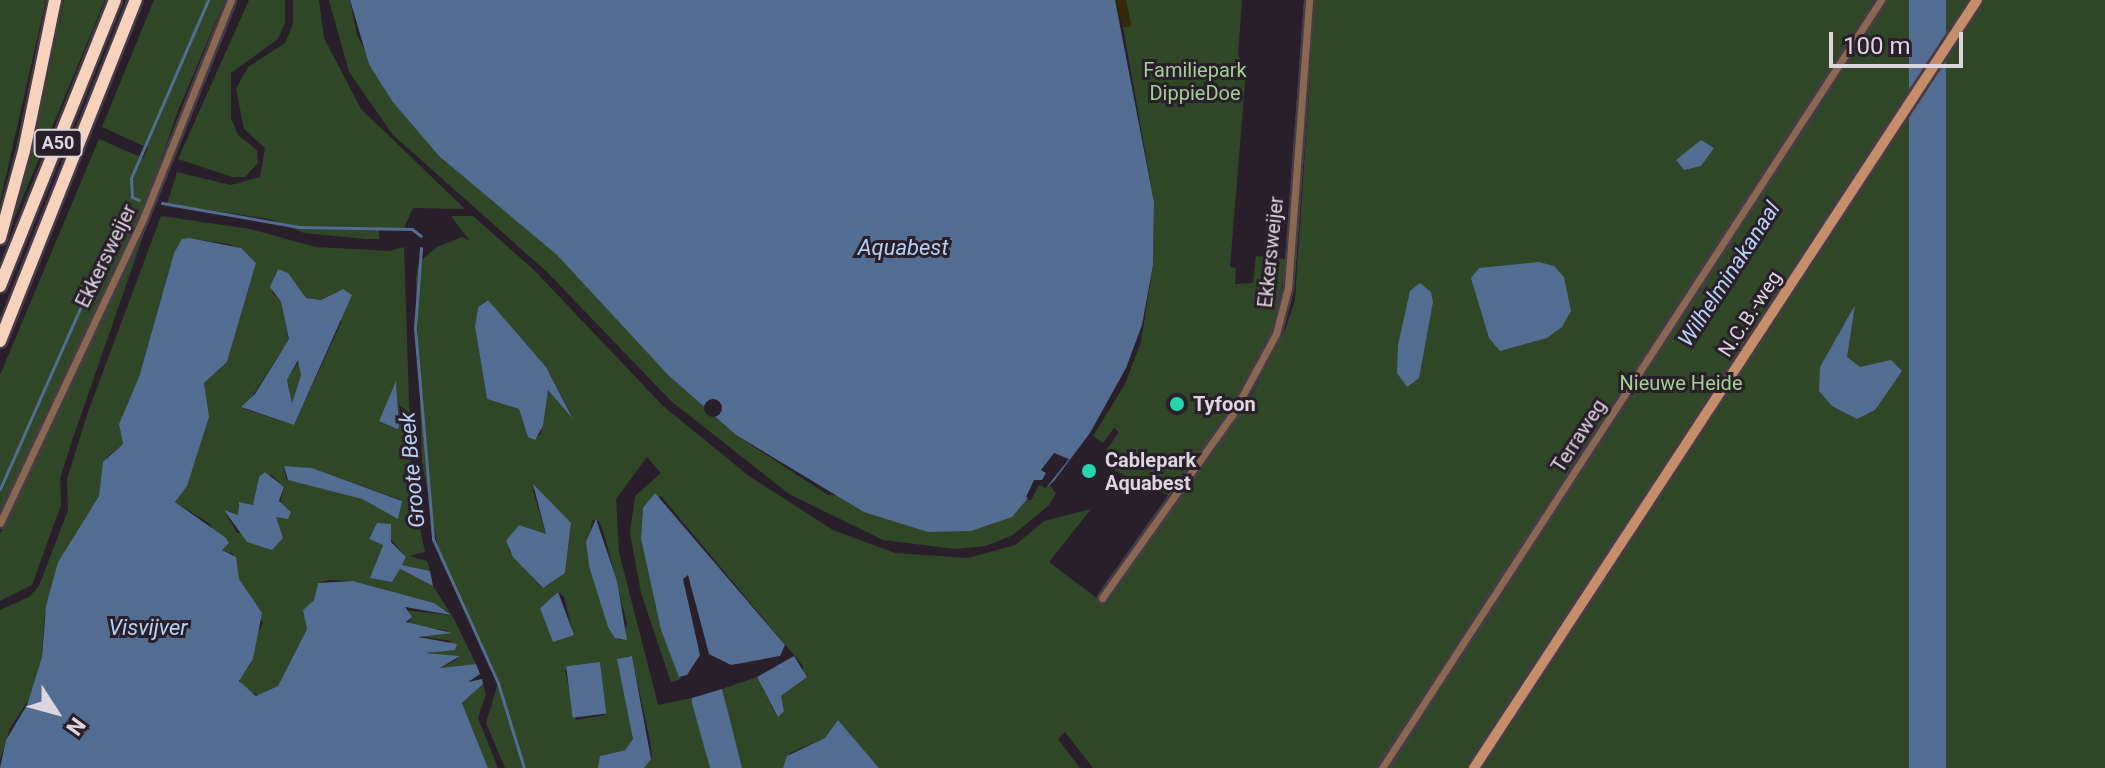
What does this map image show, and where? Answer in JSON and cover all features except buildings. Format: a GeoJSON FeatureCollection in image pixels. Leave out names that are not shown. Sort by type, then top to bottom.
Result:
{"type":"FeatureCollection","features":[{"type":"Feature","properties":{"kind":"highway"},"geometry":{"type":"LineString","coordinates":[[0,238],[24,151],[55,0]]}},
{"type":"Feature","properties":{"kind":"highway","name":"A50"},"geometry":{"type":"LineString","coordinates":[[0,286],[115,0]]}},
{"type":"Feature","properties":{"kind":"highway","name":"A50"},"geometry":{"type":"LineString","coordinates":[[0,341],[136,0]]}},
{"type":"Feature","properties":{"kind":"highway","name":"A50"},"geometry":{"type":"LineString","coordinates":[[104,82],[144,0]]}},
{"type":"Feature","properties":{"kind":"street","name":"Ekkersweijer"},"geometry":{"type":"LineString","coordinates":[[0,523],[143,219],[231,0]]}},
{"type":"Feature","properties":{"kind":"street","name":"Ekkersweijer"},"geometry":{"type":"LineString","coordinates":[[1102,598],[1232,415],[1276,334],[1288,288],[1309,0]]}},
{"type":"Feature","properties":{"kind":"street","name":"Terraweg"},"geometry":{"type":"LineString","coordinates":[[1382,768],[1881,0]]}},
{"type":"Feature","properties":{"kind":"street","name":"N.C.B.-weg"},"geometry":{"type":"LineString","coordinates":[[1474,768],[1977,0]]}},
{"type":"Feature","properties":{"kind":"green space"},"geometry":{"type":"Polygon","coordinates":[[[0,0],[46,0],[0,202],[0,0]]]}},
{"type":"Feature","properties":{"kind":"green space"},"geometry":{"type":"Polygon","coordinates":[[[64,0],[105,0],[4,243],[40,109],[64,0]]]}},
{"type":"Feature","properties":{"kind":"green space"},"geometry":{"type":"Polygon","coordinates":[[[154,0],[225,0],[177,113],[148,199],[0,513],[0,375],[99,139],[143,158],[148,148],[102,127],[154,0]]]}},
{"type":"Feature","properties":{"kind":"green space"},"geometry":{"type":"Polygon","coordinates":[[[249,0],[285,0],[285,23],[278,39],[231,73],[231,118],[238,135],[257,150],[258,163],[245,177],[232,177],[178,159],[249,0]]]}},
{"type":"Feature","properties":{"kind":"green space"},"geometry":{"type":"Polygon","coordinates":[[[293,0],[319,0],[324,38],[361,109],[465,209],[413,208],[404,228],[379,228],[379,239],[366,239],[304,233],[270,219],[167,204],[177,172],[231,185],[260,177],[265,148],[244,129],[236,89],[248,67],[285,43],[293,24],[293,0]]]}},
{"type":"Feature","properties":{"kind":"green space"},"geometry":{"type":"Polygon","coordinates":[[[329,0],[350,0],[357,35],[392,101],[557,255],[668,375],[736,435],[828,495],[1031,500],[1039,484],[1049,484],[1056,493],[1049,505],[1013,535],[986,546],[955,549],[883,540],[789,494],[671,401],[547,272],[393,135],[349,72],[329,0]]]}},
{"type":"Feature","properties":{"kind":"green space","name":"Familiepark DippieDoe"},"geometry":{"type":"Polygon","coordinates":[[[1126,0],[1242,0],[1238,55],[1246,71],[1230,267],[1236,268],[1235,284],[1253,283],[1256,256],[1287,259],[1274,332],[1228,415],[1170,496],[1105,466],[1105,452],[1119,432],[1114,428],[1103,443],[1093,436],[1125,384],[1141,342],[1153,265],[1154,202],[1123,27],[1131,26],[1126,0]]]}},
{"type":"Feature","properties":{"kind":"green space","name":"Nieuwe Heide"},"geometry":{"type":"Polygon","coordinates":[[[1315,0],[2105,0],[2105,768],[1093,768],[1065,732],[1058,739],[1080,768],[879,768],[838,720],[825,738],[790,753],[783,768],[742,768],[722,689],[757,677],[777,716],[781,696],[802,681],[803,666],[661,496],[643,508],[641,539],[661,630],[681,679],[671,682],[641,593],[630,533],[635,496],[661,473],[647,457],[616,499],[619,552],[658,705],[692,698],[710,768],[644,768],[652,757],[650,741],[632,657],[627,656],[633,739],[625,750],[603,755],[598,768],[505,768],[486,723],[498,683],[440,558],[422,462],[416,276],[419,262],[437,247],[462,237],[470,241],[451,216],[473,216],[534,270],[663,406],[749,476],[833,530],[895,553],[968,558],[1015,545],[1044,521],[1091,509],[1049,562],[1106,605],[1251,396],[1286,328],[1295,300],[1315,0]],[[487,300],[478,307],[475,327],[487,399],[519,409],[531,439],[541,434],[548,389],[573,418],[546,367],[487,300]],[[532,488],[546,534],[519,525],[508,550],[542,588],[565,573],[571,524],[532,488]],[[592,520],[587,555],[608,627],[621,641],[627,624],[599,521],[592,520]],[[558,592],[540,608],[572,628],[564,597],[558,592]],[[600,662],[565,670],[576,720],[605,715],[600,662]]]}},
{"type":"Feature","properties":{"kind":"green space"},"geometry":{"type":"Polygon","coordinates":[[[161,216],[250,229],[316,247],[390,251],[404,247],[412,490],[425,552],[409,556],[427,561],[430,571],[402,565],[406,557],[377,523],[369,539],[383,544],[371,577],[392,582],[399,569],[433,586],[454,619],[476,664],[441,668],[459,658],[425,656],[452,641],[419,636],[449,631],[408,624],[411,618],[403,610],[450,615],[434,603],[353,581],[329,580],[318,583],[314,600],[304,609],[307,629],[278,686],[262,697],[243,688],[239,678],[251,664],[253,642],[263,623],[239,579],[233,554],[222,550],[210,524],[175,502],[196,459],[204,383],[227,362],[256,263],[230,244],[185,238],[174,253],[139,377],[119,424],[123,444],[107,457],[99,496],[58,562],[44,619],[42,657],[29,699],[10,728],[0,760],[0,610],[29,597],[39,586],[68,510],[67,479],[88,412],[161,216]],[[275,273],[272,292],[281,302],[289,339],[244,409],[294,425],[341,323],[338,291],[321,300],[305,298],[292,279],[275,273]],[[396,382],[379,421],[399,428],[396,382]],[[284,467],[286,479],[362,499],[398,518],[401,500],[312,468],[284,467]],[[272,475],[259,477],[253,506],[238,504],[239,515],[224,510],[237,533],[280,531],[276,517],[290,510],[280,504],[284,488],[272,475]]]}},
{"type":"Feature","properties":{"kind":"green space"},"geometry":{"type":"Polygon","coordinates":[[[148,222],[60,478],[61,505],[32,585],[0,601],[0,534],[111,291],[148,222]]]}},
{"type":"Feature","properties":{"kind":"green space"},"geometry":{"type":"Polygon","coordinates":[[[300,359],[301,375],[292,403],[287,380],[300,359]]]}},
{"type":"Feature","properties":{"kind":"green space"},"geometry":{"type":"Polygon","coordinates":[[[483,684],[486,694],[478,718],[498,768],[488,768],[462,703],[483,684]]]}},
{"type":"Feature","properties":{"kind":"sand"},"geometry":{"type":"Polygon","coordinates":[[[1115,0],[1126,0],[1131,26],[1123,27],[1115,0]]]}},
{"type":"Feature","properties":{"kind":"water","name":"Aquabest"},"geometry":{"type":"Polygon","coordinates":[[[350,0],[1115,0],[1154,202],[1153,265],[1142,325],[1126,368],[1090,433],[1054,481],[1046,488],[1039,485],[1012,517],[971,531],[928,532],[864,512],[736,435],[668,375],[557,255],[439,156],[392,101],[369,64],[350,0]]]}},
{"type":"Feature","properties":{"kind":"water"},"geometry":{"type":"Polygon","coordinates":[[[1909,0],[1946,0],[1946,768],[1909,768],[1909,0]]]}},
{"type":"Feature","properties":{"kind":"water"},"geometry":{"type":"Polygon","coordinates":[[[1701,140],[1714,148],[1701,166],[1684,170],[1676,160],[1701,140]]]}},
{"type":"Feature","properties":{"kind":"water","name":"Visvijver"},"geometry":{"type":"Polygon","coordinates":[[[182,239],[241,248],[256,263],[227,362],[204,383],[209,417],[187,486],[175,502],[226,538],[229,543],[222,550],[236,557],[239,579],[262,613],[253,659],[239,681],[256,696],[278,686],[307,629],[303,610],[314,600],[318,583],[353,581],[434,603],[451,615],[405,607],[412,617],[406,622],[452,633],[418,637],[457,644],[455,650],[425,653],[460,656],[440,668],[476,664],[480,674],[468,682],[482,679],[483,684],[462,703],[488,768],[0,768],[6,740],[27,705],[42,657],[46,606],[58,562],[99,496],[103,462],[123,444],[119,424],[139,377],[174,253],[182,239]]]}},
{"type":"Feature","properties":{"kind":"water"},"geometry":{"type":"Polygon","coordinates":[[[1539,262],[1554,266],[1564,277],[1571,311],[1562,327],[1547,338],[1500,351],[1489,338],[1471,278],[1479,268],[1539,262]]]}},
{"type":"Feature","properties":{"kind":"water"},"geometry":{"type":"Polygon","coordinates":[[[278,269],[288,273],[306,298],[321,300],[343,289],[352,295],[294,425],[241,407],[255,394],[289,339],[281,302],[270,287],[278,269]],[[298,360],[287,380],[292,403],[301,375],[298,360]]]}},
{"type":"Feature","properties":{"kind":"water"},"geometry":{"type":"Polygon","coordinates":[[[1420,283],[1431,292],[1433,302],[1419,378],[1407,387],[1397,373],[1398,345],[1410,291],[1420,283]]]}},
{"type":"Feature","properties":{"kind":"water"},"geometry":{"type":"Polygon","coordinates":[[[488,300],[546,367],[573,419],[548,390],[543,426],[535,440],[528,437],[519,409],[487,399],[475,327],[478,307],[488,300]]]}},
{"type":"Feature","properties":{"kind":"water"},"geometry":{"type":"Polygon","coordinates":[[[1855,305],[1847,357],[1860,367],[1891,360],[1902,371],[1875,410],[1857,419],[1832,406],[1819,391],[1820,367],[1855,305]]]}},
{"type":"Feature","properties":{"kind":"water"},"geometry":{"type":"Polygon","coordinates":[[[396,381],[399,428],[397,429],[379,421],[396,381]]]}},
{"type":"Feature","properties":{"kind":"water"},"geometry":{"type":"Polygon","coordinates":[[[284,466],[312,468],[402,501],[398,519],[362,499],[288,480],[284,466]]]}},
{"type":"Feature","properties":{"kind":"water"},"geometry":{"type":"Polygon","coordinates":[[[265,472],[284,487],[279,501],[291,512],[288,519],[276,517],[283,538],[272,550],[247,542],[224,510],[238,515],[239,502],[253,505],[259,477],[265,472]]]}},
{"type":"Feature","properties":{"kind":"water"},"geometry":{"type":"Polygon","coordinates":[[[533,484],[571,523],[565,573],[543,588],[513,557],[506,541],[519,525],[546,534],[533,484]]]}},
{"type":"Feature","properties":{"kind":"water"},"geometry":{"type":"Polygon","coordinates":[[[655,493],[785,645],[780,656],[731,665],[709,654],[688,575],[683,579],[700,655],[687,675],[679,677],[661,630],[641,539],[643,508],[655,493]]]}},
{"type":"Feature","properties":{"kind":"water"},"geometry":{"type":"Polygon","coordinates":[[[596,519],[617,581],[627,640],[615,638],[608,627],[589,566],[586,542],[596,519]]]}},
{"type":"Feature","properties":{"kind":"water"},"geometry":{"type":"Polygon","coordinates":[[[377,523],[391,524],[391,542],[406,557],[402,565],[430,571],[433,586],[400,569],[392,582],[370,578],[383,545],[369,539],[377,523]]]}},
{"type":"Feature","properties":{"kind":"water"},"geometry":{"type":"Polygon","coordinates":[[[558,592],[574,635],[553,642],[540,608],[558,592]]]}},
{"type":"Feature","properties":{"kind":"water"},"geometry":{"type":"Polygon","coordinates":[[[632,656],[651,759],[644,768],[598,768],[600,756],[625,750],[633,739],[617,659],[632,656]]]}},
{"type":"Feature","properties":{"kind":"water"},"geometry":{"type":"Polygon","coordinates":[[[794,656],[807,677],[781,696],[784,711],[778,717],[757,677],[794,656]]]}},
{"type":"Feature","properties":{"kind":"water"},"geometry":{"type":"Polygon","coordinates":[[[600,662],[606,714],[573,718],[566,666],[600,662]]]}},
{"type":"Feature","properties":{"kind":"water"},"geometry":{"type":"Polygon","coordinates":[[[722,689],[742,768],[710,768],[692,703],[692,698],[722,689]]]}},
{"type":"Feature","properties":{"kind":"water"},"geometry":{"type":"Polygon","coordinates":[[[838,720],[879,768],[783,768],[787,756],[825,738],[838,720]]]}},
{"type":"Feature","properties":{"kind":"pier"},"geometry":{"type":"Polygon","coordinates":[[[709,399],[717,399],[722,408],[720,415],[709,417],[704,412],[704,404],[709,399]]]}},
{"type":"Feature","properties":{"kind":"pier"},"geometry":{"type":"Polygon","coordinates":[[[1054,453],[1069,459],[1046,488],[1039,485],[1031,500],[1026,497],[1034,480],[1042,480],[1046,473],[1041,470],[1054,453]]]}},
{"type":"Feature","properties":{"kind":"waterway","name":"Groote Beek"},"geometry":{"type":"LineString","coordinates":[[139,200],[132,197],[131,178],[208,0]]}},
{"type":"Feature","properties":{"kind":"waterway","name":"Groote Beek"},"geometry":{"type":"LineString","coordinates":[[162,203],[299,227],[412,229],[421,236]]}},
{"type":"Feature","properties":{"kind":"waterway"},"geometry":{"type":"LineString","coordinates":[[0,489],[120,218]]}},
{"type":"Feature","properties":{"kind":"waterway","name":"Groote Beek"},"geometry":{"type":"LineString","coordinates":[[421,248],[415,328],[433,539],[498,683],[524,768]]}},
{"type":"Feature","properties":{"kind":"place","name":"Tyfoon"},"geometry":{"type":"Point","coordinates":[1177,404]}},
{"type":"Feature","properties":{"kind":"place","name":"Cablepark Aquabest"},"geometry":{"type":"Point","coordinates":[1089,471]}},
{"type":"Feature","properties":{"kind":"water label","name":"Wilhelminakanaal"},"geometry":{"type":"Point","coordinates":[1729,274]}}]}
